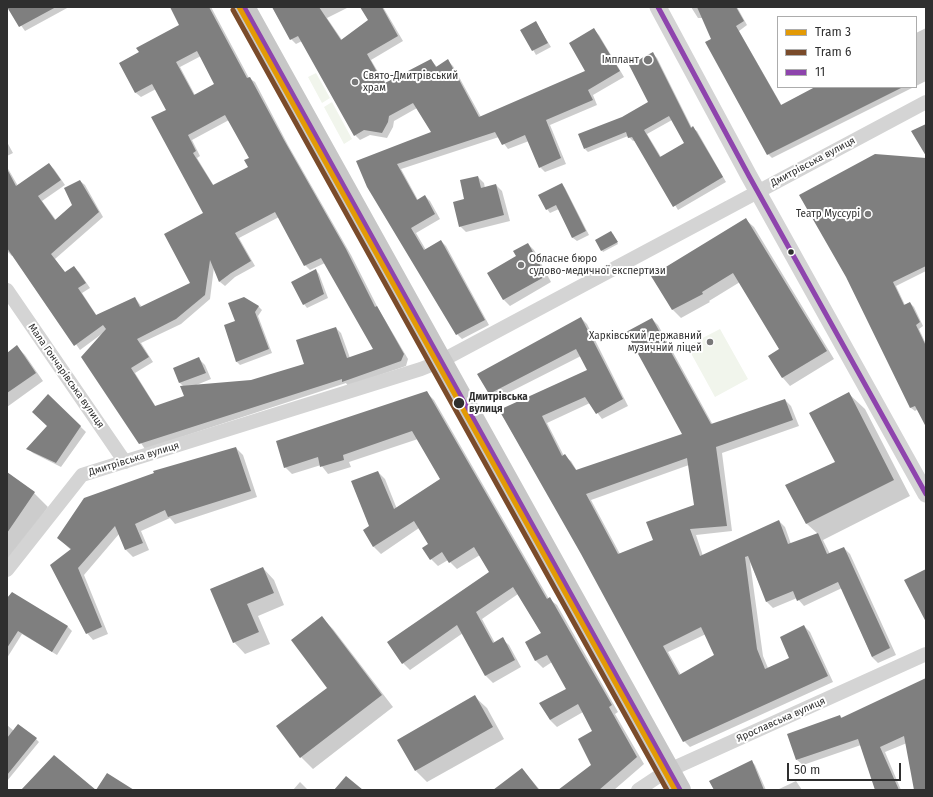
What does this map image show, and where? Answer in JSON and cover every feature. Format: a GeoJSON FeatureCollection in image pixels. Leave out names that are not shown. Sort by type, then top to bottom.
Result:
{"type":"FeatureCollection","features":[{"type":"Feature","properties":{"kind":"main road"},"geometry":{"type":"LineString","coordinates":[[244,7],[680,790]]}},
{"type":"Feature","properties":{"kind":"street"},"geometry":{"type":"LineString","coordinates":[[658,7],[926,494]]}},
{"type":"Feature","properties":{"kind":"street","name":"Дмитрівська вулиця"},"geometry":{"type":"LineString","coordinates":[[7,570],[82,475],[421,370],[441,361],[926,102]]}},
{"type":"Feature","properties":{"kind":"street","name":"Мала Гончарівська вулиця"},"geometry":{"type":"LineString","coordinates":[[7,290],[125,462]]}},
{"type":"Feature","properties":{"kind":"street","name":"Ярославська вулиця"},"geometry":{"type":"LineString","coordinates":[[638,790],[669,770],[926,654]]}},
{"type":"Feature","properties":{"kind":"shaded area"},"geometry":{"type":"Polygon","coordinates":[[[316,73],[330,98],[322,103],[308,77],[316,73]]]}},
{"type":"Feature","properties":{"kind":"shaded area"},"geometry":{"type":"Polygon","coordinates":[[[332,102],[352,139],[344,144],[324,107],[332,102]]]}},
{"type":"Feature","properties":{"kind":"shaded area"},"geometry":{"type":"Polygon","coordinates":[[[720,329],[748,379],[715,397],[687,346],[720,329]]]}},
{"type":"Feature","properties":{"kind":"building"},"geometry":{"type":"Polygon","coordinates":[[[7,7],[56,7],[19,27],[7,7]]]}},
{"type":"Feature","properties":{"kind":"building"},"geometry":{"type":"Polygon","coordinates":[[[170,7],[209,7],[247,78],[250,77],[346,249],[375,307],[377,306],[404,354],[401,361],[342,382],[342,379],[139,444],[81,357],[106,329],[103,325],[74,346],[7,248],[7,169],[16,186],[49,163],[61,180],[38,196],[55,220],[72,205],[64,188],[80,180],[99,212],[51,254],[65,272],[74,266],[86,283],[78,288],[96,315],[135,297],[140,307],[190,283],[164,234],[203,213],[151,117],[166,110],[152,84],[135,93],[119,63],[139,52],[136,48],[179,25],[170,7]],[[197,51],[176,62],[194,95],[214,84],[197,51]],[[225,115],[188,135],[196,151],[193,153],[213,185],[248,167],[244,160],[249,158],[225,115]],[[275,212],[235,233],[251,261],[219,282],[210,260],[205,295],[176,319],[137,339],[149,357],[131,368],[155,406],[184,396],[180,386],[251,380],[304,364],[296,340],[336,327],[347,358],[373,349],[321,258],[304,266],[275,212]]]}},
{"type":"Feature","properties":{"kind":"building"},"geometry":{"type":"Polygon","coordinates":[[[272,7],[319,7],[341,40],[368,20],[360,7],[382,7],[398,36],[367,54],[382,81],[384,80],[385,83],[431,59],[436,67],[448,59],[479,117],[585,71],[569,43],[594,28],[620,71],[588,90],[593,100],[546,120],[561,158],[539,168],[525,135],[502,145],[495,132],[397,164],[417,200],[425,195],[435,214],[411,228],[424,250],[441,240],[485,320],[456,335],[367,187],[356,161],[431,132],[413,103],[389,116],[388,122],[382,133],[364,130],[354,136],[298,36],[290,40],[272,7]]]}},
{"type":"Feature","properties":{"kind":"building"},"geometry":{"type":"Polygon","coordinates":[[[697,7],[736,7],[744,21],[736,26],[781,105],[813,88],[901,88],[767,155],[705,42],[711,39],[697,7]]]}},
{"type":"Feature","properties":{"kind":"building"},"geometry":{"type":"Polygon","coordinates":[[[536,21],[548,43],[532,51],[520,30],[536,21]]]}},
{"type":"Feature","properties":{"kind":"building"},"geometry":{"type":"Polygon","coordinates":[[[653,52],[691,128],[693,126],[723,177],[673,207],[632,137],[628,138],[626,132],[584,149],[578,134],[622,117],[648,102],[629,65],[653,52]],[[669,116],[644,130],[660,157],[684,143],[669,116]]]}},
{"type":"Feature","properties":{"kind":"building"},"geometry":{"type":"Polygon","coordinates":[[[926,124],[926,156],[911,131],[926,124]]]}},
{"type":"Feature","properties":{"kind":"building"},"geometry":{"type":"Polygon","coordinates":[[[875,154],[926,158],[926,266],[893,282],[904,305],[910,302],[920,322],[916,325],[926,346],[926,427],[915,406],[910,408],[846,277],[799,195],[875,154]]]}},
{"type":"Feature","properties":{"kind":"building"},"geometry":{"type":"Polygon","coordinates":[[[478,176],[481,188],[496,184],[504,215],[459,227],[453,202],[464,199],[460,180],[478,176]]]}},
{"type":"Feature","properties":{"kind":"building"},"geometry":{"type":"Polygon","coordinates":[[[562,183],[586,231],[572,238],[556,205],[546,210],[538,195],[562,183]]]}},
{"type":"Feature","properties":{"kind":"building"},"geometry":{"type":"Polygon","coordinates":[[[746,218],[827,351],[782,378],[768,356],[779,349],[733,273],[702,292],[703,294],[672,310],[651,276],[746,218]]]}},
{"type":"Feature","properties":{"kind":"building"},"geometry":{"type":"Polygon","coordinates":[[[611,231],[618,242],[601,251],[595,240],[611,231]]]}},
{"type":"Feature","properties":{"kind":"building","name":"Обласне бюро судово-медичної експертизи"},"geometry":{"type":"Polygon","coordinates":[[[528,243],[546,276],[503,300],[487,273],[516,256],[513,251],[528,243]]]}},
{"type":"Feature","properties":{"kind":"building"},"geometry":{"type":"Polygon","coordinates":[[[316,269],[324,294],[303,305],[291,282],[316,269]]]}},
{"type":"Feature","properties":{"kind":"building"},"geometry":{"type":"Polygon","coordinates":[[[244,297],[259,306],[255,312],[269,349],[236,362],[224,325],[235,321],[228,303],[244,297]]]}},
{"type":"Feature","properties":{"kind":"building"},"geometry":{"type":"Polygon","coordinates":[[[581,317],[623,399],[596,414],[585,397],[542,416],[562,456],[565,454],[576,470],[682,434],[626,332],[652,318],[711,424],[785,399],[793,420],[716,447],[727,526],[690,529],[700,556],[779,520],[788,544],[818,533],[827,554],[844,547],[890,648],[872,657],[838,582],[797,601],[793,591],[766,602],[748,556],[745,557],[757,649],[765,669],[789,658],[780,637],[804,625],[828,676],[683,742],[581,554],[499,410],[587,370],[576,349],[489,394],[477,374],[581,317]],[[687,458],[586,494],[618,554],[653,540],[646,522],[694,505],[687,458]],[[701,627],[663,646],[679,675],[714,655],[701,627]]]}},
{"type":"Feature","properties":{"kind":"building"},"geometry":{"type":"Polygon","coordinates":[[[17,345],[36,373],[7,393],[7,353],[17,345]]]}},
{"type":"Feature","properties":{"kind":"building"},"geometry":{"type":"Polygon","coordinates":[[[199,357],[206,373],[179,383],[173,368],[199,357]]]}},
{"type":"Feature","properties":{"kind":"building"},"geometry":{"type":"Polygon","coordinates":[[[427,391],[547,599],[550,597],[612,705],[609,707],[637,757],[599,790],[558,790],[591,765],[578,739],[592,731],[578,704],[550,720],[539,703],[566,689],[547,655],[535,661],[525,642],[541,633],[513,587],[476,612],[493,643],[503,637],[515,660],[485,676],[457,625],[402,664],[387,642],[489,572],[474,547],[449,563],[442,552],[430,560],[422,548],[428,544],[414,521],[373,547],[363,530],[369,526],[351,481],[378,471],[394,509],[440,479],[412,431],[343,455],[344,460],[320,467],[318,457],[284,468],[276,441],[427,391]]]}},
{"type":"Feature","properties":{"kind":"building"},"geometry":{"type":"Polygon","coordinates":[[[849,392],[894,480],[806,524],[785,485],[835,462],[809,413],[849,392]]]}},
{"type":"Feature","properties":{"kind":"building"},"geometry":{"type":"Polygon","coordinates":[[[48,394],[81,426],[56,463],[26,449],[47,426],[32,412],[48,394]]]}},
{"type":"Feature","properties":{"kind":"building"},"geometry":{"type":"Polygon","coordinates":[[[236,447],[251,491],[168,517],[165,510],[135,524],[143,543],[125,550],[115,526],[78,568],[102,627],[86,634],[50,565],[71,549],[57,538],[84,498],[154,473],[153,471],[236,447]]]}},
{"type":"Feature","properties":{"kind":"building"},"geometry":{"type":"Polygon","coordinates":[[[7,472],[35,492],[7,533],[7,472]]]}},
{"type":"Feature","properties":{"kind":"building"},"geometry":{"type":"Polygon","coordinates":[[[263,567],[274,593],[247,604],[259,632],[233,643],[210,589],[263,567]]]}},
{"type":"Feature","properties":{"kind":"building"},"geometry":{"type":"Polygon","coordinates":[[[926,569],[926,622],[904,580],[926,569]]]}},
{"type":"Feature","properties":{"kind":"building"},"geometry":{"type":"Polygon","coordinates":[[[12,592],[68,626],[52,652],[18,631],[7,648],[7,598],[12,592]]]}},
{"type":"Feature","properties":{"kind":"building"},"geometry":{"type":"Polygon","coordinates":[[[322,616],[382,695],[300,758],[276,726],[327,688],[291,640],[322,616]]]}},
{"type":"Feature","properties":{"kind":"building"},"geometry":{"type":"Polygon","coordinates":[[[926,678],[926,790],[914,790],[904,736],[880,747],[899,790],[875,790],[858,739],[796,760],[787,734],[840,715],[841,718],[926,678]]]}},
{"type":"Feature","properties":{"kind":"building"},"geometry":{"type":"Polygon","coordinates":[[[475,695],[493,727],[415,771],[397,740],[475,695]]]}},
{"type":"Feature","properties":{"kind":"building"},"geometry":{"type":"Polygon","coordinates":[[[18,724],[37,738],[7,775],[7,738],[18,724]]]}},
{"type":"Feature","properties":{"kind":"building"},"geometry":{"type":"Polygon","coordinates":[[[54,755],[96,790],[21,790],[54,755]]]}},
{"type":"Feature","properties":{"kind":"building"},"geometry":{"type":"Polygon","coordinates":[[[752,760],[764,790],[714,790],[709,781],[752,760]]]}},
{"type":"Feature","properties":{"kind":"building"},"geometry":{"type":"Polygon","coordinates":[[[522,768],[539,790],[493,790],[522,768]]]}},
{"type":"Feature","properties":{"kind":"building"},"geometry":{"type":"Polygon","coordinates":[[[107,773],[134,790],[96,790],[107,773]]]}},
{"type":"Feature","properties":{"kind":"building"},"geometry":{"type":"Polygon","coordinates":[[[346,776],[363,790],[334,790],[346,776]]]}},
{"type":"Feature","properties":{"kind":"tram line","name":"3"},"geometry":{"type":"LineString","coordinates":[[239,7],[675,790]]}},
{"type":"Feature","properties":{"kind":"tram line","name":"6"},"geometry":{"type":"LineString","coordinates":[[233,10],[667,790]]}},
{"type":"Feature","properties":{"kind":"transit line","name":"11"},"geometry":{"type":"LineString","coordinates":[[244,7],[680,790]]}},
{"type":"Feature","properties":{"kind":"transit line","name":"11"},"geometry":{"type":"LineString","coordinates":[[658,7],[749,176],[926,494]]}},
{"type":"Feature","properties":{"kind":"place","name":"Імплант"},"geometry":{"type":"Point","coordinates":[648,60]}},
{"type":"Feature","properties":{"kind":"place","name":"Свято-Дмитрівський храм"},"geometry":{"type":"Point","coordinates":[355,82]}},
{"type":"Feature","properties":{"kind":"place","name":"Театр Муссурі"},"geometry":{"type":"Point","coordinates":[868,214]}},
{"type":"Feature","properties":{"kind":"place","name":"Обласне бюро судово-медичної експертизи"},"geometry":{"type":"Point","coordinates":[521,265]}},
{"type":"Feature","properties":{"kind":"place","name":"Харківський державний музичний ліцей"},"geometry":{"type":"Point","coordinates":[710,342]}},
{"type":"Feature","properties":{"kind":"place","name":"Дмитрівська вулиця"},"geometry":{"type":"Point","coordinates":[459,403]}}]}
